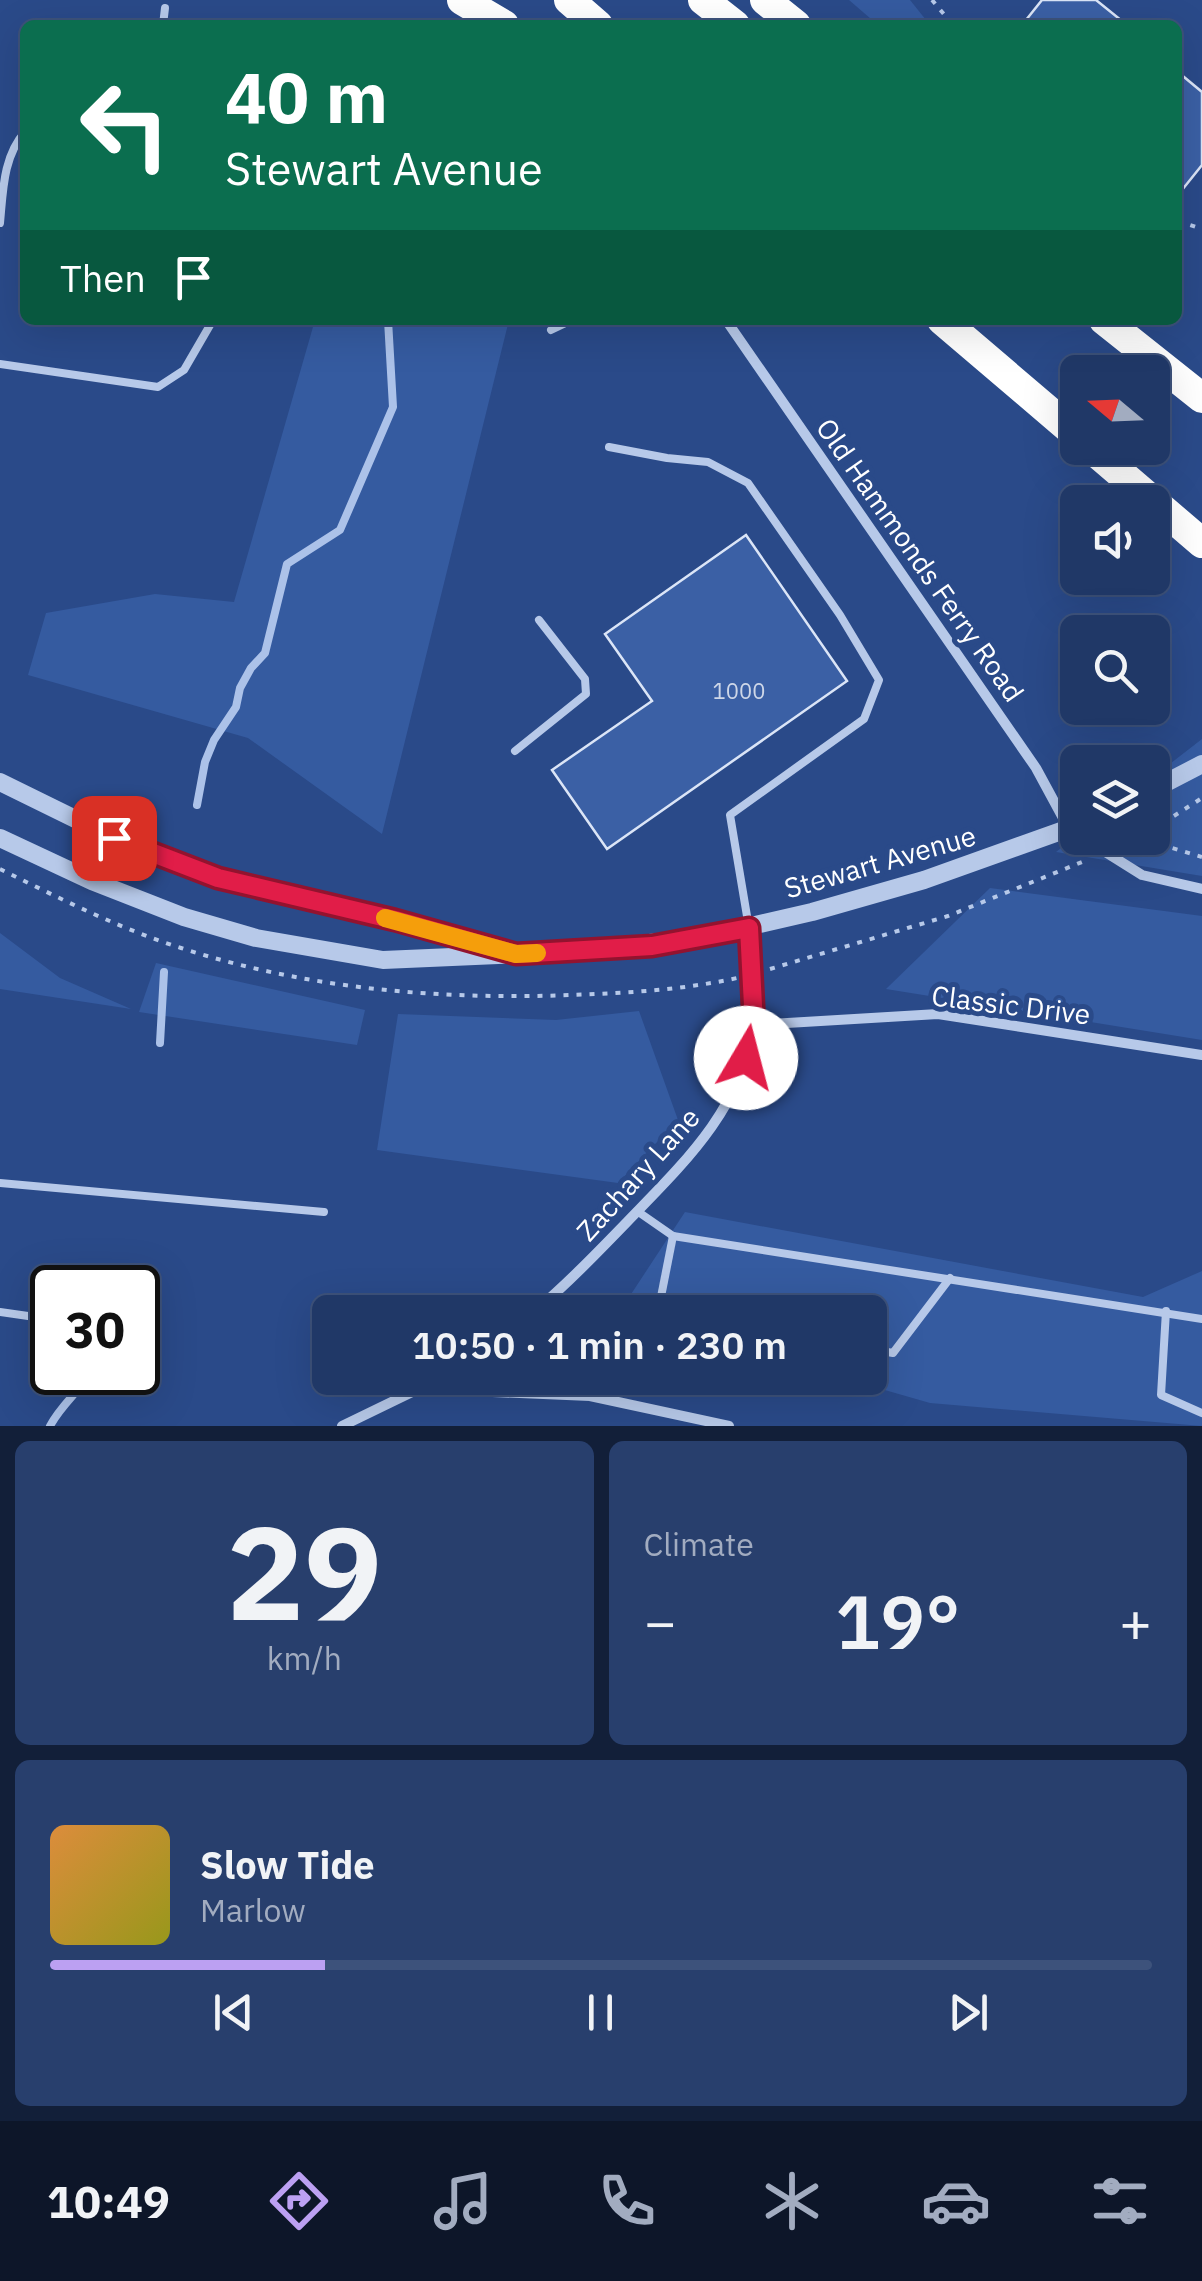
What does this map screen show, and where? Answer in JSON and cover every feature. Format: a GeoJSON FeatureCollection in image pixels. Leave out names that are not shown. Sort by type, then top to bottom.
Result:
{"type":"FeatureCollection","features":[{"type":"Feature","properties":{"kind":"highway"},"geometry":{"type":"LineString","coordinates":[[462,0],[496,20]]}},
{"type":"Feature","properties":{"kind":"highway"},"geometry":{"type":"LineString","coordinates":[[568,0],[592,20]]}},
{"type":"Feature","properties":{"kind":"highway"},"geometry":{"type":"LineString","coordinates":[[704,0],[729,20]]}},
{"type":"Feature","properties":{"kind":"highway"},"geometry":{"type":"LineString","coordinates":[[765,0],[790,20]]}},
{"type":"Feature","properties":{"kind":"highway"},"geometry":{"type":"LineString","coordinates":[[940,325],[990,360]]}},
{"type":"Feature","properties":{"kind":"highway"},"geometry":{"type":"LineString","coordinates":[[948,325],[1060,420]]}},
{"type":"Feature","properties":{"kind":"highway"},"geometry":{"type":"LineString","coordinates":[[1110,325],[1202,398]]}},
{"type":"Feature","properties":{"kind":"highway"},"geometry":{"type":"LineString","coordinates":[[1111,465],[1202,542]]}},
{"type":"Feature","properties":{"kind":"street","name":"Old Hammonds Ferry Road"},"geometry":{"type":"LineString","coordinates":[[729,325],[1060,805]]}},
{"type":"Feature","properties":{"kind":"street"},"geometry":{"type":"LineString","coordinates":[[1170,781],[1202,764]]}},
{"type":"Feature","properties":{"kind":"street","name":"Stewart Avenue"},"geometry":{"type":"LineString","coordinates":[[0,782],[114,838],[218,878],[395,920],[516,954]]}},
{"type":"Feature","properties":{"kind":"street","name":"Stewart Avenue"},"geometry":{"type":"LineString","coordinates":[[0,838],[184,918],[256,938],[383,960],[652,946],[749,928],[1060,836]]}},
{"type":"Feature","properties":{"kind":"street"},"geometry":{"type":"LineString","coordinates":[[1112,855],[1142,875],[1202,889]]}},
{"type":"Feature","properties":{"kind":"street","name":"Zachary Lane"},"geometry":{"type":"LineString","coordinates":[[554,1295],[698,1146],[720,1118],[736,1086],[754,1025],[749,928]]}},
{"type":"Feature","properties":{"kind":"street","name":"Classic Drive"},"geometry":{"type":"LineString","coordinates":[[754,1025],[938,1014],[1202,1055]]}},
{"type":"Feature","properties":{"kind":"street"},"geometry":{"type":"LineString","coordinates":[[342,1426],[408,1395]]}},
{"type":"Feature","properties":{"kind":"street"},"geometry":{"type":"LineString","coordinates":[[569,1395],[729,1426]]}},
{"type":"Feature","properties":{"kind":"lane"},"geometry":{"type":"LineString","coordinates":[[164,20],[165,8]]}},
{"type":"Feature","properties":{"kind":"lane"},"geometry":{"type":"LineString","coordinates":[[0,223],[13,144],[20,137]]}},
{"type":"Feature","properties":{"kind":"lane"},"geometry":{"type":"LineString","coordinates":[[0,364],[158,388],[184,370],[210,325]]}},
{"type":"Feature","properties":{"kind":"lane"},"geometry":{"type":"LineString","coordinates":[[551,330],[562,325]]}},
{"type":"Feature","properties":{"kind":"lane"},"geometry":{"type":"LineString","coordinates":[[609,447],[708,462],[748,483],[840,615],[879,680],[864,719],[730,815],[749,928]]}},
{"type":"Feature","properties":{"kind":"lane"},"geometry":{"type":"LineString","coordinates":[[515,751],[586,694],[585,679],[539,620]]}},
{"type":"Feature","properties":{"kind":"lane"},"geometry":{"type":"LineString","coordinates":[[0,1183],[324,1212]]}},
{"type":"Feature","properties":{"kind":"lane"},"geometry":{"type":"LineString","coordinates":[[637,1211],[674,1236],[1202,1318]]}},
{"type":"Feature","properties":{"kind":"lane"},"geometry":{"type":"LineString","coordinates":[[662,1295],[674,1236]]}},
{"type":"Feature","properties":{"kind":"lane"},"geometry":{"type":"LineString","coordinates":[[887,1352],[893,1353],[950,1278]]}},
{"type":"Feature","properties":{"kind":"lane"},"geometry":{"type":"LineString","coordinates":[[1166,1311],[1161,1394],[1202,1412]]}},
{"type":"Feature","properties":{"kind":"lane"},"geometry":{"type":"LineString","coordinates":[[0,1312],[30,1316]]}},
{"type":"Feature","properties":{"kind":"path"},"geometry":{"type":"LineString","coordinates":[[932,0],[949,20]]}},
{"type":"Feature","properties":{"kind":"path"},"geometry":{"type":"LineString","coordinates":[[1170,818],[1202,798]]}},
{"type":"Feature","properties":{"kind":"path"},"geometry":{"type":"LineString","coordinates":[[1170,849],[1202,857]]}},
{"type":"Feature","properties":{"kind":"shaded area"},"geometry":{"type":"Polygon","coordinates":[[[849,0],[910,0],[926,20],[872,20],[849,0]]]}},
{"type":"Feature","properties":{"kind":"shaded area"},"geometry":{"type":"Polygon","coordinates":[[[314,325],[508,325],[382,834],[248,738],[28,675],[46,613],[155,594],[234,602],[314,325]]]}},
{"type":"Feature","properties":{"kind":"shaded area"},"geometry":{"type":"Polygon","coordinates":[[[1202,739],[1202,876],[1074,855],[1170,855],[1170,764],[1202,739]]]}},
{"type":"Feature","properties":{"kind":"shaded area"},"geometry":{"type":"Polygon","coordinates":[[[990,888],[1202,916],[1202,1040],[886,989],[990,888]]]}},
{"type":"Feature","properties":{"kind":"shaded area"},"geometry":{"type":"Polygon","coordinates":[[[0,933],[60,978],[131,1009],[0,989],[0,933]]]}},
{"type":"Feature","properties":{"kind":"shaded area"},"geometry":{"type":"Polygon","coordinates":[[[156,963],[365,1010],[357,1045],[139,1012],[156,963]]]}},
{"type":"Feature","properties":{"kind":"shaded area"},"geometry":{"type":"Polygon","coordinates":[[[639,1011],[678,1120],[618,1183],[377,1150],[398,1014],[556,1020],[639,1011]]]}},
{"type":"Feature","properties":{"kind":"shaded area"},"geometry":{"type":"Polygon","coordinates":[[[685,1212],[1143,1297],[1202,1271],[1202,1426],[930,1403],[887,1391],[887,1295],[631,1295],[685,1212]]]}},
{"type":"Feature","properties":{"kind":"building"},"geometry":{"type":"Polygon","coordinates":[[[1042,0],[1096,0],[1121,20],[1026,20],[1042,0]]]}},
{"type":"Feature","properties":{"kind":"building"},"geometry":{"type":"Polygon","coordinates":[[[1182,75],[1202,92],[1202,165],[1182,190],[1182,75]]]}},
{"type":"Feature","properties":{"kind":"building"},"geometry":{"type":"Polygon","coordinates":[[[746,535],[847,681],[607,849],[552,770],[652,701],[605,634],[746,535]]]}},
{"type":"Feature","properties":{"kind":"waterway"},"geometry":{"type":"LineString","coordinates":[[197,805],[205,762],[214,740],[236,707],[240,688],[251,668],[265,653],[287,564],[340,530],[393,407],[388,325]]}},
{"type":"Feature","properties":{"kind":"waterway"},"geometry":{"type":"LineString","coordinates":[[160,1043],[164,972]]}},
{"type":"Feature","properties":{"kind":"waterway"},"geometry":{"type":"LineString","coordinates":[[50,1426],[73,1395]]}},
{"type":"Feature","properties":{"kind":"slow traffic"},"geometry":{"type":"LineString","coordinates":[[385,918],[516,954],[537,953]]}},
{"type":"Feature","properties":{"kind":"route"},"geometry":{"type":"LineString","coordinates":[[114,838],[218,878],[395,920],[516,954],[652,946],[749,928],[754,1025],[746,1058]]}}]}
